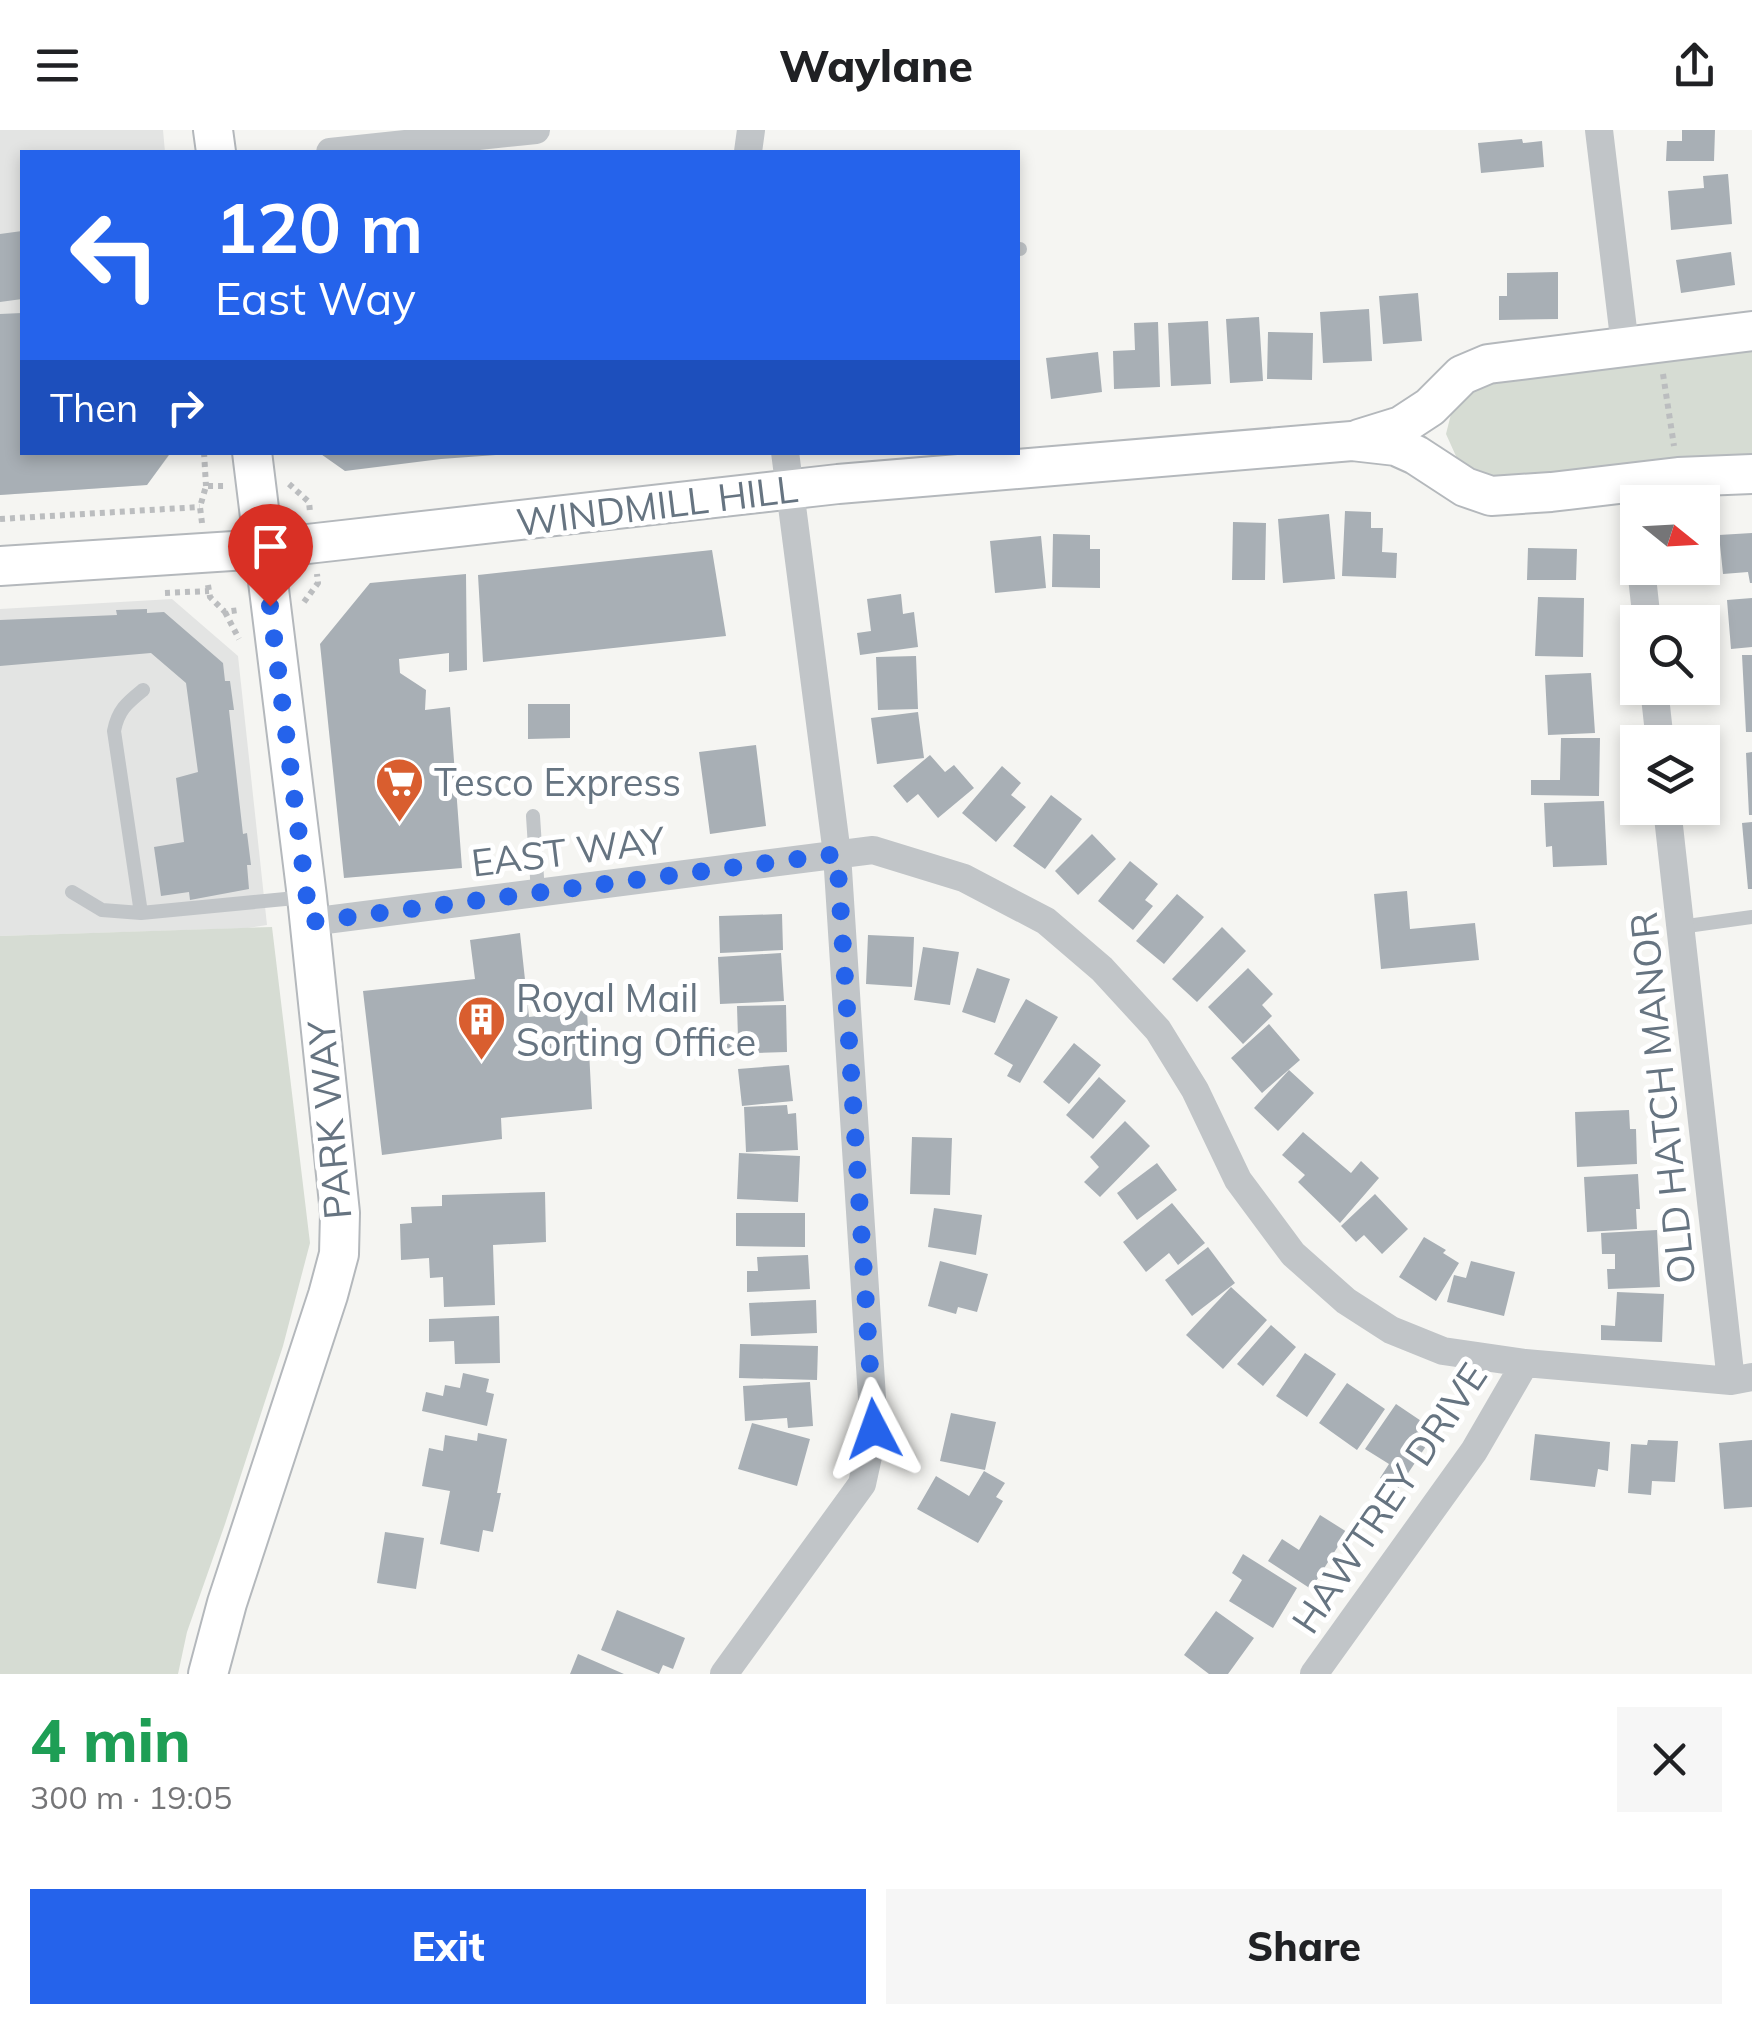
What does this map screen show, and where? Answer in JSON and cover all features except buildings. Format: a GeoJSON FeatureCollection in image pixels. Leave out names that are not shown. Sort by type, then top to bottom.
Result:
{"type":"FeatureCollection","features":[{"type":"Feature","properties":{"kind":"street"},"geometry":{"type":"LineString","coordinates":[[340,150],[412,136],[536,130]]}},
{"type":"Feature","properties":{"kind":"street"},"geometry":{"type":"LineString","coordinates":[[1599,130],[1625,346]]}},
{"type":"Feature","properties":{"kind":"street","name":"WINDMILL HILL"},"geometry":{"type":"LineString","coordinates":[[1352,441],[1401,426],[1430,407],[1462,375],[1488,364],[1752,330]]}},
{"type":"Feature","properties":{"kind":"street","name":"WINDMILL HILL"},"geometry":{"type":"LineString","coordinates":[[0,566],[262,549],[788,471],[964,469],[1352,441],[1396,446],[1465,488],[1491,496],[1752,474]]}},
{"type":"Feature","properties":{"kind":"street","name":"PARK WAY"},"geometry":{"type":"LineString","coordinates":[[208,1674],[328,1295],[338,1254],[340,1213],[309,910],[252,455]]}},
{"type":"Feature","properties":{"kind":"street"},"geometry":{"type":"LineString","coordinates":[[724,1674],[862,1484],[874,1429],[837,854],[788,471]]}},
{"type":"Feature","properties":{"kind":"street","name":"OLD HATCH MANOR"},"geometry":{"type":"LineString","coordinates":[[1669,825],[1742,1379]]}},
{"type":"Feature","properties":{"kind":"street","name":"EAST WAY"},"geometry":{"type":"LineString","coordinates":[[309,910],[538,892],[873,850],[964,878],[1046,920],[1102,969],[1158,1030],[1195,1090],[1238,1180],[1293,1254],[1346,1301],[1390,1330],[1443,1350],[1525,1362],[1742,1379]]}},
{"type":"Feature","properties":{"kind":"street","name":"HAWTREY DRIVE"},"geometry":{"type":"LineString","coordinates":[[1314,1674],[1474,1451],[1525,1362]]}},
{"type":"Feature","properties":{"kind":"lane"},"geometry":{"type":"LineString","coordinates":[[141,914],[114,731],[123,706],[143,690]]}},
{"type":"Feature","properties":{"kind":"lane"},"geometry":{"type":"LineString","coordinates":[[532,816],[538,892]]}},
{"type":"Feature","properties":{"kind":"lane"},"geometry":{"type":"LineString","coordinates":[[72,892],[102,910],[141,914],[309,910]]}},
{"type":"Feature","properties":{"kind":"lane"},"geometry":{"type":"LineString","coordinates":[[1680,927],[1752,917]]}},
{"type":"Feature","properties":{"kind":"path"},"geometry":{"type":"LineString","coordinates":[[1662,363],[1674,450]]}},
{"type":"Feature","properties":{"kind":"path"},"geometry":{"type":"LineString","coordinates":[[204,455],[206,486]]}},
{"type":"Feature","properties":{"kind":"path"},"geometry":{"type":"LineString","coordinates":[[0,519],[200,507]]}},
{"type":"Feature","properties":{"kind":"path"},"geometry":{"type":"LineString","coordinates":[[225,612],[242,644]]}},
{"type":"Feature","properties":{"kind":"shaded area"},"geometry":{"type":"Polygon","coordinates":[[[0,130],[163,130],[165,150],[20,150],[20,455],[170,455],[147,485],[0,495],[0,130]]]}},
{"type":"Feature","properties":{"kind":"shaded area"},"geometry":{"type":"Polygon","coordinates":[[[1752,347],[1752,460],[1491,483],[1460,465],[1446,434],[1454,402],[1484,375],[1752,347]]]}},
{"type":"Feature","properties":{"kind":"shaded area"},"geometry":{"type":"Polygon","coordinates":[[[172,599],[238,656],[267,925],[0,936],[0,609],[172,599]]]}},
{"type":"Feature","properties":{"kind":"shaded area"},"geometry":{"type":"Polygon","coordinates":[[[272,927],[310,1243],[283,1346],[187,1632],[178,1674],[0,1674],[0,936],[272,927]]]}},
{"type":"Feature","properties":{"kind":"place","name":"Tesco Express"},"geometry":{"type":"Point","coordinates":[399,824]}},
{"type":"Feature","properties":{"kind":"place","name":"Royal Mail Sorting Office"},"geometry":{"type":"Point","coordinates":[481,1062]}},
{"type":"Feature","properties":{"kind":"route"},"geometry":{"type":"LineString","coordinates":[[270,606],[310,922],[837,854],[874,1429]]}}]}
